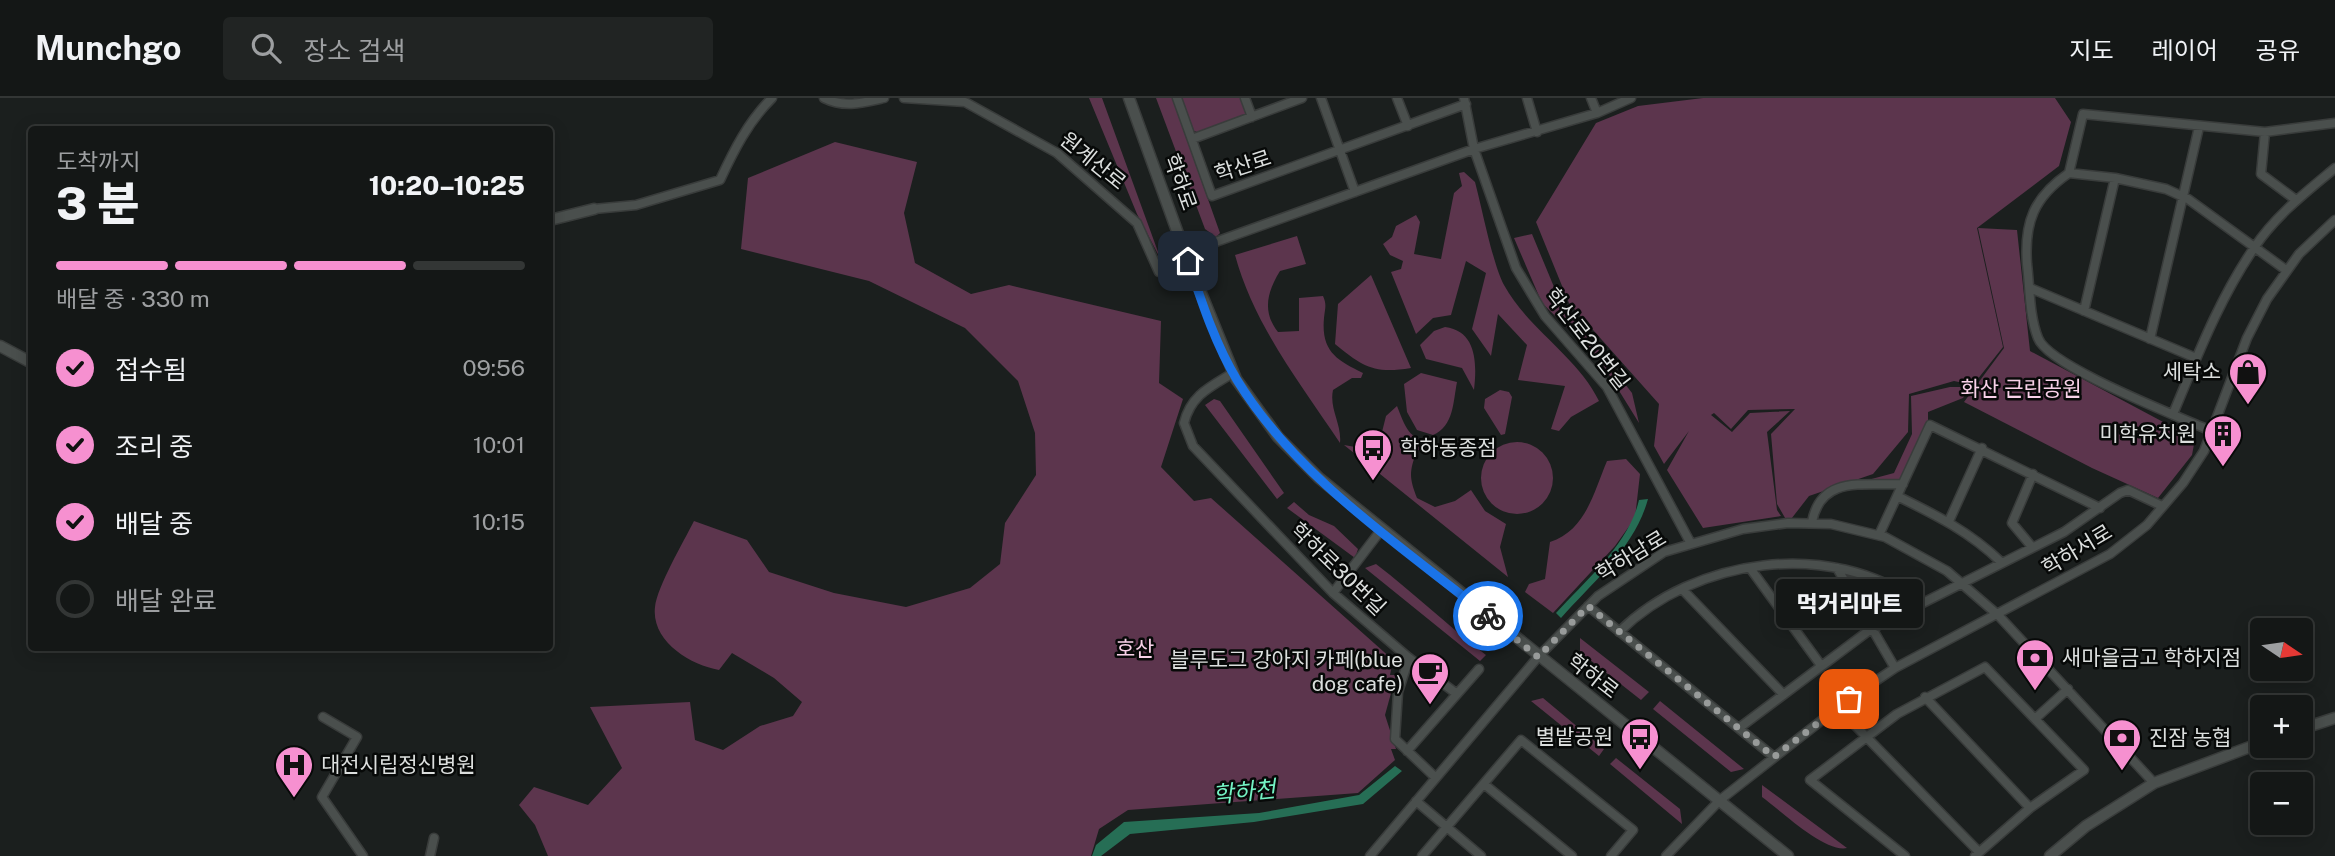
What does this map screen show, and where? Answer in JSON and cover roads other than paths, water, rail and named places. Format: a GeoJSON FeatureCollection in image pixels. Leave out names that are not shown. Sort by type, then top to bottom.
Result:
{"type":"FeatureCollection","features":[{"type":"Feature","properties":{"kind":"street"},"geometry":{"type":"LineString","coordinates":[[553,219],[594,209],[636,205],[720,180],[755,114],[772,98]]}},
{"type":"Feature","properties":{"kind":"street"},"geometry":{"type":"LineString","coordinates":[[824,98],[837,104],[855,104],[884,98]]}},
{"type":"Feature","properties":{"kind":"street","name":"원계산로"},"geometry":{"type":"LineString","coordinates":[[904,98],[965,102],[1057,153],[1136,223],[1158,272],[1187,257]]}},
{"type":"Feature","properties":{"kind":"street","name":"학하로"},"geometry":{"type":"LineString","coordinates":[[1129,98],[1233,373],[1278,437],[1319,478],[1381,530],[1788,856]]}},
{"type":"Feature","properties":{"kind":"street","name":"학산로"},"geometry":{"type":"LineString","coordinates":[[1177,98],[1212,196],[1341,152]]}},
{"type":"Feature","properties":{"kind":"street","name":"학산로"},"geometry":{"type":"LineString","coordinates":[[1245,98],[1252,117]]}},
{"type":"Feature","properties":{"kind":"street","name":"학산로"},"geometry":{"type":"LineString","coordinates":[[1192,139],[1302,98]]}},
{"type":"Feature","properties":{"kind":"street"},"geometry":{"type":"LineString","coordinates":[[1321,98],[1355,192]]}},
{"type":"Feature","properties":{"kind":"street"},"geometry":{"type":"LineString","coordinates":[[1397,98],[1408,126]]}},
{"type":"Feature","properties":{"kind":"street"},"geometry":{"type":"LineString","coordinates":[[1527,98],[1537,131]]}},
{"type":"Feature","properties":{"kind":"street"},"geometry":{"type":"LineString","coordinates":[[1591,98],[1597,113]]}},
{"type":"Feature","properties":{"kind":"street"},"geometry":{"type":"LineString","coordinates":[[1187,257],[1474,149],[1597,113],[1631,98]]}},
{"type":"Feature","properties":{"kind":"street"},"geometry":{"type":"LineString","coordinates":[[1341,152],[1465,101],[1474,149]]}},
{"type":"Feature","properties":{"kind":"street"},"geometry":{"type":"LineString","coordinates":[[2211,430],[2052,357],[2038,340],[2025,242],[2032,208],[2045,192],[2069,173],[2083,114],[2265,132],[2335,123]]}},
{"type":"Feature","properties":{"kind":"street"},"geometry":{"type":"LineString","coordinates":[[2150,339],[2199,127]]}},
{"type":"Feature","properties":{"kind":"street"},"geometry":{"type":"LineString","coordinates":[[2265,132],[2261,174],[2296,200]]}},
{"type":"Feature","properties":{"kind":"street","name":"학산로20번길"},"geometry":{"type":"LineString","coordinates":[[1474,149],[1516,268],[1529,293],[1607,387],[1690,542]]}},
{"type":"Feature","properties":{"kind":"street"},"geometry":{"type":"LineString","coordinates":[[2173,414],[2216,315],[2255,246],[2296,200],[2335,168]]}},
{"type":"Feature","properties":{"kind":"street"},"geometry":{"type":"LineString","coordinates":[[2069,173],[2166,188],[2182,196],[2286,270]]}},
{"type":"Feature","properties":{"kind":"street"},"geometry":{"type":"LineString","coordinates":[[2084,311],[2115,178]]}},
{"type":"Feature","properties":{"kind":"street","name":"학하서로"},"geometry":{"type":"LineString","coordinates":[[1666,856],[1720,800],[1838,708],[1895,668],[2110,554],[2147,525],[2204,451],[2248,338],[2286,270],[2335,220]]}},
{"type":"Feature","properties":{"kind":"street"},"geometry":{"type":"LineString","coordinates":[[2030,288],[2196,358]]}},
{"type":"Feature","properties":{"kind":"street"},"geometry":{"type":"LineString","coordinates":[[0,346],[28,361]]}},
{"type":"Feature","properties":{"kind":"street","name":"학하로30번길"},"geometry":{"type":"LineString","coordinates":[[1233,373],[1204,390],[1191,402],[1184,423],[1186,433],[1207,463],[1333,593],[1409,658],[1457,694]]}},
{"type":"Feature","properties":{"kind":"street"},"geometry":{"type":"LineString","coordinates":[[1878,535],[1930,425],[1982,448],[2100,508]]}},
{"type":"Feature","properties":{"kind":"street"},"geometry":{"type":"LineString","coordinates":[[1949,521],[1982,448]]}},
{"type":"Feature","properties":{"kind":"street"},"geometry":{"type":"LineString","coordinates":[[2032,547],[2012,523],[2033,474]]}},
{"type":"Feature","properties":{"kind":"street"},"geometry":{"type":"LineString","coordinates":[[1812,522],[1818,501],[1829,491],[1903,484]]}},
{"type":"Feature","properties":{"kind":"street"},"geometry":{"type":"LineString","coordinates":[[1739,728],[1820,664],[1871,629],[2082,522],[2119,493],[2128,491],[2162,506]]}},
{"type":"Feature","properties":{"kind":"street"},"geometry":{"type":"LineString","coordinates":[[1896,496],[1949,521],[1978,540],[2001,562]]}},
{"type":"Feature","properties":{"kind":"street","name":"학하남로"},"geometry":{"type":"LineString","coordinates":[[1370,856],[1538,657],[1588,606],[1639,567],[1690,542],[1743,529],[1812,522],[1878,535],[1923,555],[1961,582],[1998,615],[2154,783]]}},
{"type":"Feature","properties":{"kind":"street"},"geometry":{"type":"LineString","coordinates":[[1333,593],[1381,530]]}},
{"type":"Feature","properties":{"kind":"street"},"geometry":{"type":"LineString","coordinates":[[1619,632],[1634,617],[1682,589],[1750,568],[1795,563],[1837,568],[1891,587],[1918,603]]}},
{"type":"Feature","properties":{"kind":"street"},"geometry":{"type":"LineString","coordinates":[[1750,568],[1820,664]]}},
{"type":"Feature","properties":{"kind":"street"},"geometry":{"type":"LineString","coordinates":[[1837,568],[1895,668]]}},
{"type":"Feature","properties":{"kind":"street"},"geometry":{"type":"LineString","coordinates":[[1682,589],[1782,693]]}},
{"type":"Feature","properties":{"kind":"street"},"geometry":{"type":"LineString","coordinates":[[1588,606],[1774,757]]}},
{"type":"Feature","properties":{"kind":"street"},"geometry":{"type":"LineString","coordinates":[[1409,658],[1398,692],[1395,739],[1436,778]]}},
{"type":"Feature","properties":{"kind":"street"},"geometry":{"type":"LineString","coordinates":[[1838,708],[1865,736],[1977,854],[2030,808],[2084,769],[1985,667],[1925,697],[1865,736],[1810,780],[1906,856]]}},
{"type":"Feature","properties":{"kind":"street"},"geometry":{"type":"LineString","coordinates":[[1407,751],[1479,669]]}},
{"type":"Feature","properties":{"kind":"street"},"geometry":{"type":"LineString","coordinates":[[2036,718],[2068,689]]}},
{"type":"Feature","properties":{"kind":"street"},"geometry":{"type":"LineString","coordinates":[[1925,697],[2030,808]]}},
{"type":"Feature","properties":{"kind":"street"},"geometry":{"type":"LineString","coordinates":[[323,717],[357,737],[322,797],[363,856]]}},
{"type":"Feature","properties":{"kind":"street"},"geometry":{"type":"LineString","coordinates":[[2313,725],[2335,719]]}},
{"type":"Feature","properties":{"kind":"street"},"geometry":{"type":"LineString","coordinates":[[1422,856],[1521,740],[1633,830],[1611,856]]}},
{"type":"Feature","properties":{"kind":"street"},"geometry":{"type":"LineString","coordinates":[[2050,856],[2087,826],[2154,783],[2250,747]]}},
{"type":"Feature","properties":{"kind":"street"},"geometry":{"type":"LineString","coordinates":[[1484,784],[1572,856]]}},
{"type":"Feature","properties":{"kind":"street"},"geometry":{"type":"LineString","coordinates":[[1416,802],[1481,856]]}},
{"type":"Feature","properties":{"kind":"street"},"geometry":{"type":"LineString","coordinates":[[430,856],[434,838]]}},
{"type":"Feature","properties":{"kind":"place","name":"세탁소"},"geometry":{"type":"Point","coordinates":[2248,406]}},
{"type":"Feature","properties":{"kind":"place","name":"미학유치원"},"geometry":{"type":"Point","coordinates":[2223,468]}},
{"type":"Feature","properties":{"kind":"place","name":"학하동종점"},"geometry":{"type":"Point","coordinates":[1373,482]}},
{"type":"Feature","properties":{"kind":"place","name":"새마을금고 학하지점"},"geometry":{"type":"Point","coordinates":[2035,692]}},
{"type":"Feature","properties":{"kind":"place","name":"먹거리마트"},"geometry":{"type":"Point","coordinates":[1849,699]}},
{"type":"Feature","properties":{"kind":"place","name":"블루도그 강아지 카페(blue dog cafe)"},"geometry":{"type":"Point","coordinates":[1430,706]}},
{"type":"Feature","properties":{"kind":"place","name":"별밭공원"},"geometry":{"type":"Point","coordinates":[1640,771]}},
{"type":"Feature","properties":{"kind":"place","name":"진잠 농협"},"geometry":{"type":"Point","coordinates":[2122,772]}},
{"type":"Feature","properties":{"kind":"place","name":"대전시립정신병원"},"geometry":{"type":"Point","coordinates":[294,799]}},
{"type":"Feature","properties":{"kind":"park label","name":"화산 근린공원"},"geometry":{"type":"Point","coordinates":[2021,389]}},
{"type":"Feature","properties":{"kind":"park label","name":"호산"},"geometry":{"type":"Point","coordinates":[1135,649]}},
{"type":"Feature","properties":{"kind":"water label","name":"학하천"},"geometry":{"type":"Point","coordinates":[1244,792]}}]}
